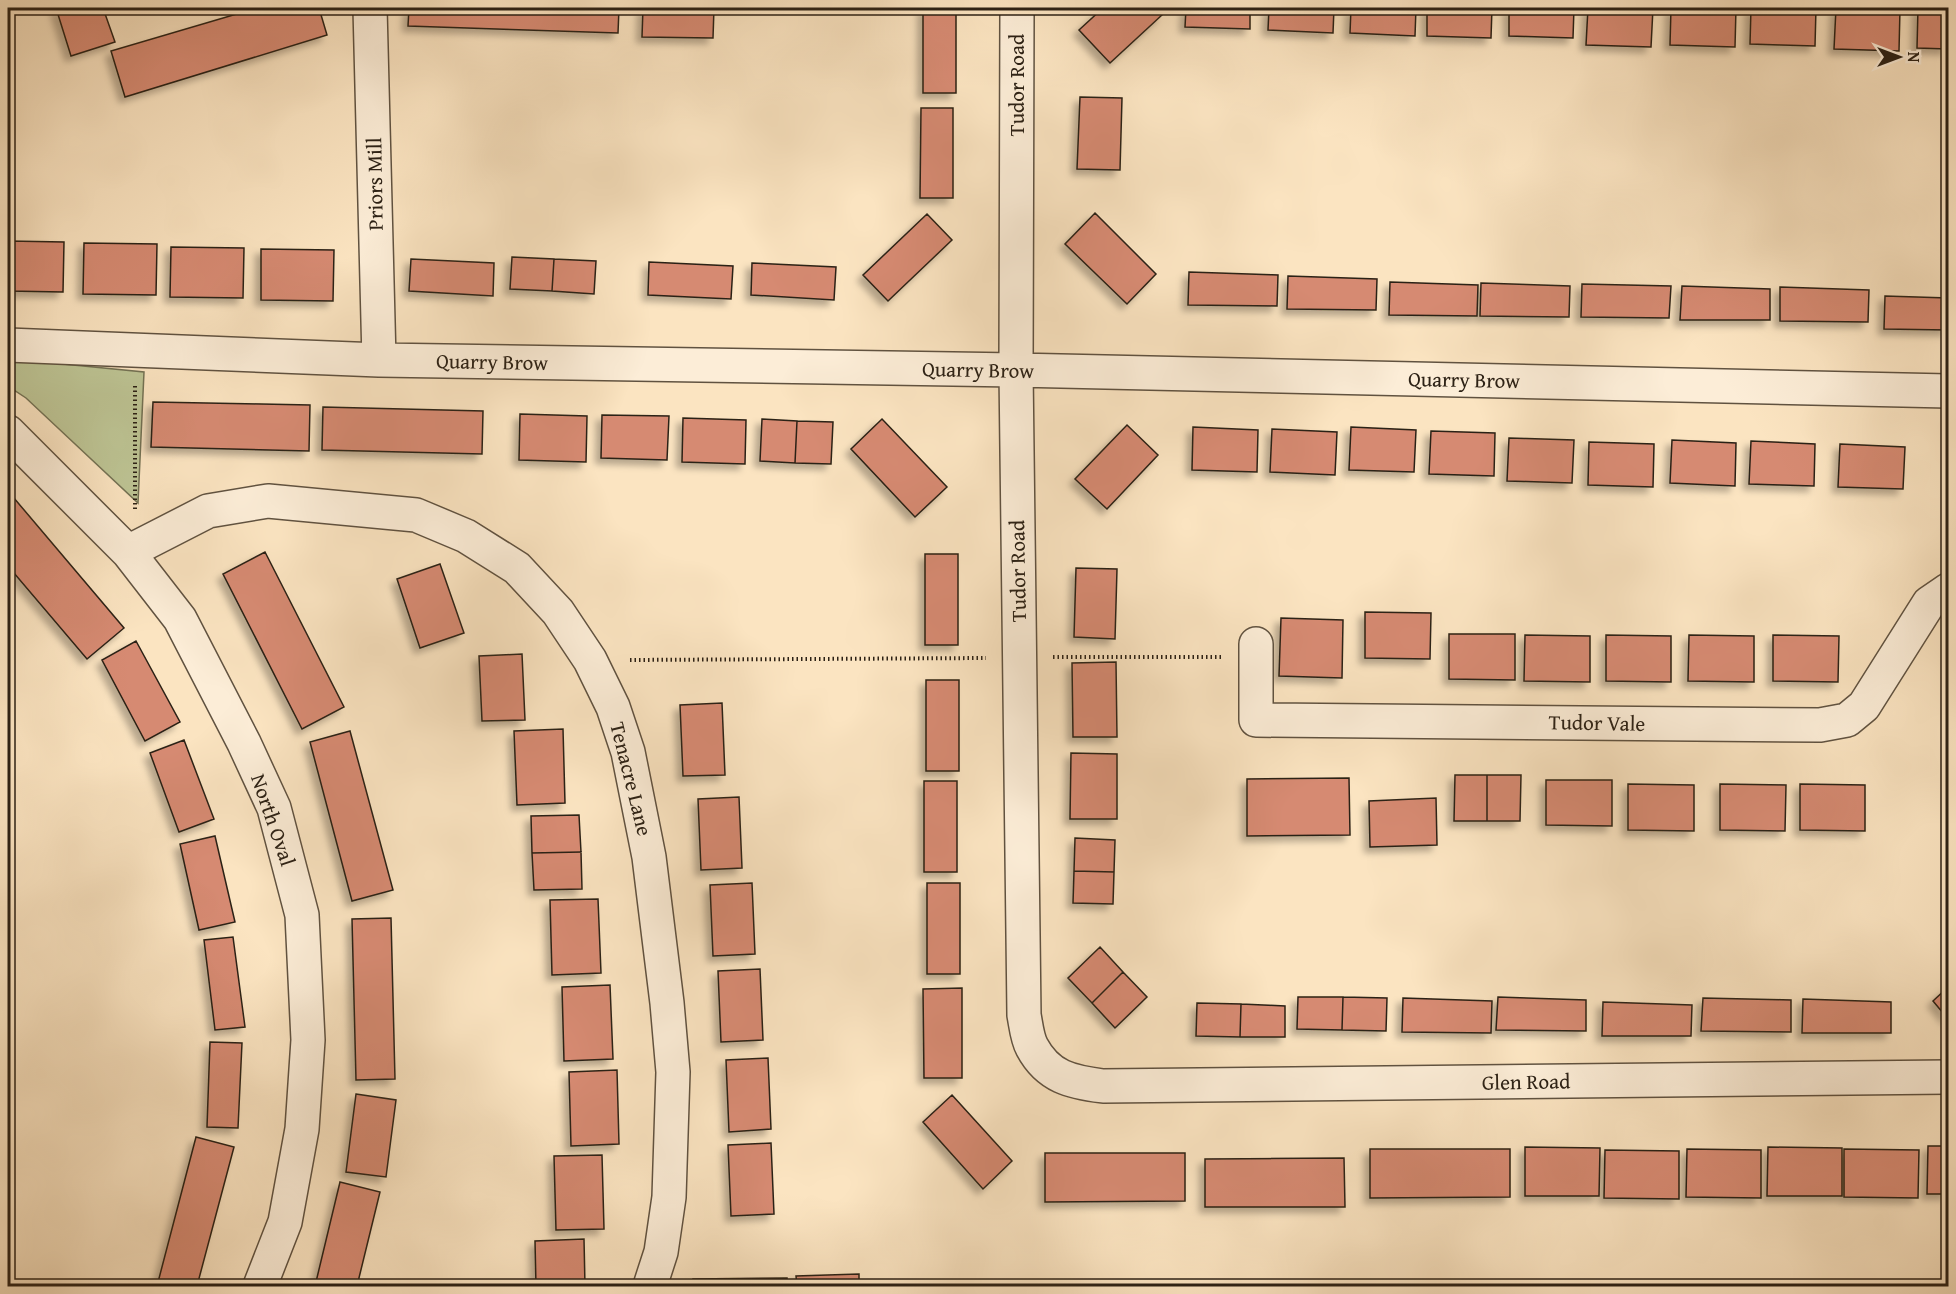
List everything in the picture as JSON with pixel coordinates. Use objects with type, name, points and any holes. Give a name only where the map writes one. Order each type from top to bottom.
[{"type":"street","name":"Priors Mill","points":[[370,8],[379,360]]},
{"type":"street","name":"Tudor Road","points":[[1017,8],[1016,370],[1024,1015],[1031,1046],[1048,1070],[1075,1082],[1103,1086]]},
{"type":"street","name":"Quarry Brow","points":[[8,345],[379,360],[1016,370],[1948,392]]},
{"type":"street","name":"North Oval","points":[[8,432],[142,545],[244,743],[274,808],[302,915],[308,1040],[302,1129],[285,1222],[260,1287]]},
{"type":"street","name":"Tenacre Lane","points":[[142,545],[208,511],[268,501],[416,515],[466,536],[517,568],[558,612],[590,660],[613,706],[628,752],[649,857],[673,1072],[669,1197],[661,1252],[650,1287]]},
{"type":"street","name":"Tudor Vale","points":[[1256,650],[1256,720],[1820,725],[1847,720],[1864,706],[1929,603],[1948,590]]},
{"type":"street","name":"Glen Road","points":[[1103,1086],[1948,1077]]},
{"type":"path","points":[[135,350],[135,514],[142,545]]},
{"type":"path","points":[[590,660],[1020,657],[1256,650]]},
{"type":"green space","points":[[12,359],[144,372],[138,503],[26,398],[8,386],[8,361]]},
{"type":"building","points":[[56,8],[103,8],[115,42],[71,56]]},
{"type":"building","points":[[257,8],[319,8],[327,35],[125,97],[111,51]]},
{"type":"building","points":[[409,8],[619,8],[618,33],[408,26]]},
{"type":"building","points":[[643,8],[714,8],[713,38],[642,37]]},
{"type":"building","points":[[923,8],[956,8],[956,93],[923,93]]},
{"type":"building","points":[[1103,8],[1156,8],[1162,15],[1110,63],[1079,30]]},
{"type":"building","points":[[1186,8],[1250,8],[1250,29],[1185,27]]},
{"type":"building","points":[[1269,8],[1334,8],[1333,33],[1268,30]]},
{"type":"building","points":[[1351,8],[1416,8],[1415,36],[1350,33]]},
{"type":"building","points":[[1427,8],[1492,8],[1491,38],[1427,36]]},
{"type":"building","points":[[1509,8],[1574,8],[1573,38],[1509,36]]},
{"type":"building","points":[[1588,8],[1653,8],[1651,47],[1586,45]]},
{"type":"building","points":[[1671,8],[1736,8],[1735,47],[1670,45]]},
{"type":"building","points":[[1751,8],[1816,8],[1815,46],[1750,44]]},
{"type":"building","points":[[1836,8],[1900,9],[1899,51],[1834,49]]},
{"type":"building","points":[[1918,8],[1948,8],[1948,49],[1917,48]]},
{"type":"building","points":[[1080,97],[1122,98],[1120,170],[1077,169]]},
{"type":"building","points":[[921,108],[953,108],[953,198],[920,198]]},
{"type":"building","points":[[1095,213],[1156,274],[1127,304],[1065,244]]},
{"type":"building","points":[[927,214],[952,240],[888,301],[863,275]]},
{"type":"building","points":[[8,241],[64,242],[63,292],[8,291]]},
{"type":"building","points":[[84,243],[157,244],[156,295],[83,294]]},
{"type":"building","points":[[171,247],[244,248],[243,298],[170,297]]},
{"type":"building","points":[[261,249],[334,250],[333,301],[261,300]]},
{"type":"building","points":[[512,257],[554,259],[552,291],[510,289]]},
{"type":"building","points":[[411,259],[494,263],[493,296],[409,291]]},
{"type":"building","points":[[554,259],[596,261],[594,294],[552,291]]},
{"type":"building","points":[[649,262],[733,266],[731,299],[648,295]]},
{"type":"building","points":[[752,263],[836,267],[834,300],[751,295]]},
{"type":"building","points":[[1189,272],[1278,275],[1277,306],[1188,305]]},
{"type":"building","points":[[1288,276],[1377,279],[1376,310],[1287,309]]},
{"type":"building","points":[[1390,282],[1478,285],[1477,316],[1389,315]]},
{"type":"building","points":[[1481,283],[1570,286],[1569,317],[1480,316]]},
{"type":"building","points":[[1582,284],[1671,286],[1669,318],[1581,317]]},
{"type":"building","points":[[1682,286],[1770,289],[1770,320],[1680,320]]},
{"type":"building","points":[[1780,287],[1869,290],[1868,322],[1780,321]]},
{"type":"building","points":[[1885,296],[1948,298],[1948,330],[1884,329]]},
{"type":"building","points":[[153,402],[310,405],[309,451],[151,447]]},
{"type":"building","points":[[323,407],[483,411],[482,454],[322,450]]},
{"type":"building","points":[[520,414],[587,416],[586,462],[519,460]]},
{"type":"building","points":[[602,415],[669,416],[667,460],[601,458]]},
{"type":"building","points":[[683,418],[746,420],[745,464],[682,462]]},
{"type":"building","points":[[762,419],[797,421],[795,463],[760,461]]},
{"type":"building","points":[[882,419],[947,487],[915,517],[851,449]]},
{"type":"building","points":[[797,421],[833,422],[831,464],[795,463]]},
{"type":"building","points":[[1127,425],[1158,455],[1107,509],[1075,479]]},
{"type":"building","points":[[1193,427],[1258,430],[1257,472],[1192,470]]},
{"type":"building","points":[[1351,427],[1416,430],[1414,472],[1349,470]]},
{"type":"building","points":[[1272,429],[1337,432],[1335,475],[1270,472]]},
{"type":"building","points":[[1431,431],[1495,433],[1494,476],[1429,474]]},
{"type":"building","points":[[1509,438],[1574,440],[1572,483],[1507,481]]},
{"type":"building","points":[[1672,440],[1736,443],[1735,486],[1670,483]]},
{"type":"building","points":[[1751,441],[1815,444],[1814,486],[1749,484]]},
{"type":"building","points":[[1589,442],[1654,444],[1653,487],[1588,485]]},
{"type":"building","points":[[1840,444],[1905,447],[1903,489],[1838,487]]},
{"type":"building","points":[[8,491],[124,628],[87,659],[8,566]]},
{"type":"building","points":[[265,552],[344,707],[302,729],[223,574]]},
{"type":"building","points":[[925,554],[958,554],[958,645],[925,645]]},
{"type":"building","points":[[440,564],[464,633],[420,648],[397,579]]},
{"type":"building","points":[[1076,568],[1117,569],[1115,639],[1074,637]]},
{"type":"building","points":[[1365,612],[1431,613],[1430,659],[1365,658]]},
{"type":"building","points":[[1281,618],[1343,620],[1342,678],[1279,676]]},
{"type":"building","points":[[1449,634],[1515,634],[1515,680],[1449,679]]},
{"type":"building","points":[[1525,635],[1590,636],[1590,682],[1524,681]]},
{"type":"building","points":[[1606,635],[1671,636],[1671,682],[1606,681]]},
{"type":"building","points":[[1689,635],[1754,636],[1754,682],[1688,681]]},
{"type":"building","points":[[1773,635],[1839,636],[1838,682],[1773,681]]},
{"type":"building","points":[[136,641],[180,722],[145,741],[102,660]]},
{"type":"building","points":[[522,654],[525,720],[482,721],[479,656]]},
{"type":"building","points":[[1116,662],[1117,737],[1073,737],[1072,663]]},
{"type":"building","points":[[926,680],[959,680],[959,771],[926,771]]},
{"type":"building","points":[[722,703],[725,775],[683,776],[680,705]]},
{"type":"building","points":[[563,729],[565,803],[517,805],[514,731]]},
{"type":"building","points":[[350,731],[393,890],[352,901],[310,742]]},
{"type":"building","points":[[184,740],[214,819],[179,832],[150,753]]},
{"type":"building","points":[[1071,753],[1117,754],[1117,819],[1070,819]]},
{"type":"building","points":[[1455,775],[1487,775],[1487,821],[1454,821]]},
{"type":"building","points":[[1487,775],[1521,775],[1520,821],[1487,821]]},
{"type":"building","points":[[1349,778],[1350,835],[1247,836],[1247,779]]},
{"type":"building","points":[[1546,780],[1612,780],[1612,826],[1546,825]]},
{"type":"building","points":[[924,781],[957,781],[957,872],[924,872]]},
{"type":"building","points":[[1628,784],[1694,785],[1694,831],[1628,830]]},
{"type":"building","points":[[1720,784],[1786,785],[1785,831],[1720,830]]},
{"type":"building","points":[[1800,784],[1865,785],[1865,831],[1800,830]]},
{"type":"building","points":[[739,797],[742,868],[701,870],[698,799]]},
{"type":"building","points":[[1436,798],[1437,845],[1370,847],[1369,801]]},
{"type":"building","points":[[579,815],[581,852],[532,853],[531,816]]},
{"type":"building","points":[[215,836],[235,922],[199,930],[180,844]]},
{"type":"building","points":[[1075,838],[1115,840],[1114,872],[1074,871]]},
{"type":"building","points":[[581,852],[582,889],[534,890],[532,853]]},
{"type":"building","points":[[1074,871],[1114,872],[1113,904],[1073,903]]},
{"type":"building","points":[[752,883],[755,954],[713,956],[710,885]]},
{"type":"building","points":[[927,883],[960,883],[960,974],[927,974]]},
{"type":"building","points":[[598,899],[601,973],[552,975],[550,900]]},
{"type":"building","points":[[391,918],[395,1079],[356,1080],[352,919]]},
{"type":"building","points":[[233,937],[245,1027],[215,1030],[204,940]]},
{"type":"building","points":[[1100,947],[1123,972],[1092,1003],[1068,978]]},
{"type":"building","points":[[760,969],[763,1040],[721,1042],[718,971]]},
{"type":"building","points":[[1123,972],[1147,997],[1115,1028],[1092,1003]]},
{"type":"building","points":[[610,985],[613,1059],[564,1061],[562,987]]},
{"type":"building","points":[[1948,987],[1948,1019],[1933,1001]]},
{"type":"building","points":[[962,988],[962,1078],[924,1078],[923,989]]},
{"type":"building","points":[[1298,997],[1343,997],[1342,1030],[1297,1029]]},
{"type":"building","points":[[1343,997],[1387,998],[1386,1031],[1342,1030]]},
{"type":"building","points":[[1498,997],[1586,1000],[1586,1031],[1496,1030]]},
{"type":"building","points":[[1403,998],[1492,1001],[1491,1033],[1402,1032]]},
{"type":"building","points":[[1703,998],[1791,1000],[1791,1032],[1701,1031]]},
{"type":"building","points":[[1803,999],[1891,1002],[1891,1033],[1802,1033]]},
{"type":"building","points":[[1603,1002],[1692,1005],[1691,1036],[1602,1036]]},
{"type":"building","points":[[1197,1003],[1241,1004],[1240,1037],[1196,1036]]},
{"type":"building","points":[[1241,1004],[1285,1006],[1285,1037],[1240,1037]]},
{"type":"building","points":[[210,1042],[242,1043],[238,1128],[207,1127]]},
{"type":"building","points":[[768,1058],[771,1129],[729,1132],[726,1060]]},
{"type":"building","points":[[617,1070],[619,1144],[571,1146],[569,1072]]},
{"type":"building","points":[[356,1094],[396,1100],[386,1177],[346,1172]]},
{"type":"building","points":[[952,1095],[1012,1161],[983,1189],[923,1122]]},
{"type":"building","points":[[196,1137],[234,1147],[197,1286],[157,1286]]},
{"type":"building","points":[[771,1143],[774,1214],[731,1216],[728,1145]]},
{"type":"building","points":[[1928,1146],[1948,1146],[1948,1194],[1927,1194]]},
{"type":"building","points":[[1525,1147],[1600,1148],[1599,1196],[1525,1196]]},
{"type":"building","points":[[1768,1147],[1842,1148],[1842,1196],[1767,1196]]},
{"type":"building","points":[[1370,1149],[1510,1149],[1510,1197],[1370,1198]]},
{"type":"building","points":[[1687,1149],[1761,1150],[1761,1198],[1686,1197]]},
{"type":"building","points":[[1844,1149],[1919,1150],[1918,1198],[1844,1197]]},
{"type":"building","points":[[1605,1150],[1679,1151],[1679,1199],[1604,1198]]},
{"type":"building","points":[[1045,1153],[1185,1153],[1185,1201],[1045,1202]]},
{"type":"building","points":[[602,1155],[604,1229],[556,1230],[554,1156]]},
{"type":"building","points":[[1344,1158],[1345,1207],[1205,1207],[1205,1159]]},
{"type":"building","points":[[340,1182],[380,1192],[357,1286],[315,1286]]},
{"type":"building","points":[[584,1239],[585,1286],[536,1286],[535,1241]]},
{"type":"building","points":[[859,1274],[859,1286],[797,1286],[796,1276]]},
{"type":"building","points":[[787,1278],[787,1286],[693,1286],[693,1279]]}]
